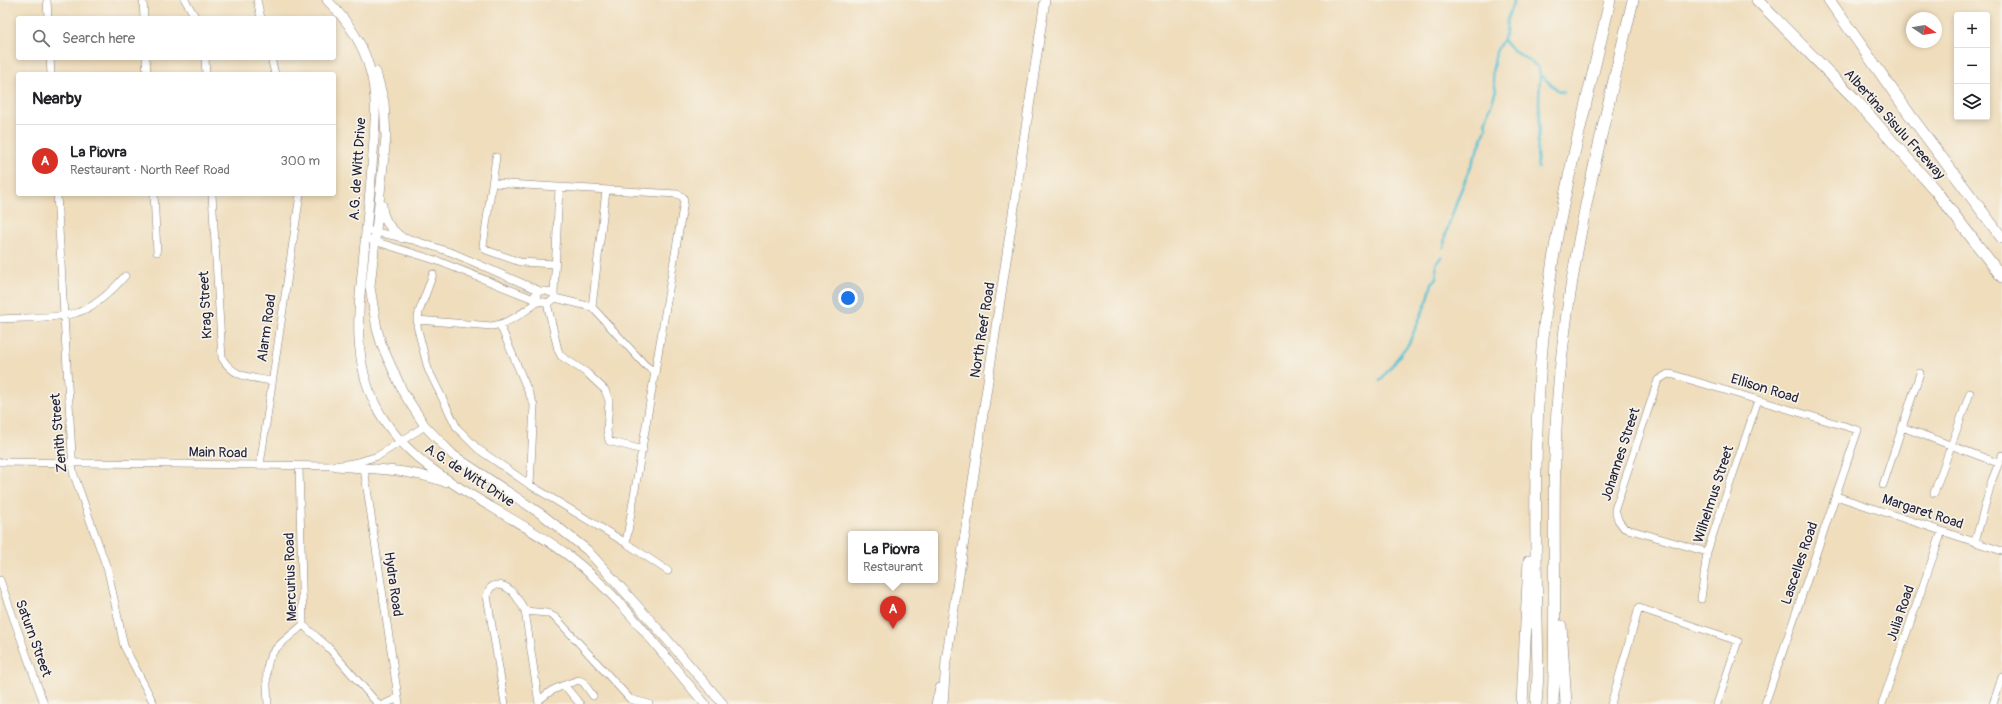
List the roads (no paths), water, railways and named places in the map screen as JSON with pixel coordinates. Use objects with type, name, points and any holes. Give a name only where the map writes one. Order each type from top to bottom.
[{"type":"highway","points":[[1536,704],[1538,675],[1535,492],[1536,440],[1546,302],[1557,235],[1610,0]]},
{"type":"highway","points":[[1553,704],[1555,444],[1567,305],[1578,240],[1633,0]]},
{"type":"highway","name":"Albertina Sisulu Freeway","points":[[1758,0],[1854,98],[1935,190],[2002,276]]},
{"type":"highway","name":"Albertina Sisulu Freeway","points":[[1829,0],[1910,115],[2002,238]]},
{"type":"highway","points":[[1522,704],[1527,588],[1535,492]]},
{"type":"highway","points":[[1554,526],[1566,704]]},
{"type":"main road","name":"A.G. de Witt Drive","points":[[327,0],[350,28],[361,47],[374,87],[375,132],[370,235],[370,287],[377,329],[392,370],[425,426],[461,461],[564,531],[587,550],[723,704]]},
{"type":"main road","name":"A.G. de Witt Drive","points":[[335,0],[354,23],[363,38],[380,84],[386,118],[386,137],[381,180],[370,235],[358,317],[361,364],[373,401],[381,418],[414,456],[457,486],[569,556],[590,573],[642,629],[705,704]]},
{"type":"main road","name":"North Reef Road","points":[[943,704],[946,663],[1045,0]]},
{"type":"main road","points":[[381,180],[382,210],[384,218],[392,230],[402,238]]},
{"type":"main road","points":[[336,466],[412,472],[457,486]]},
{"type":"main road","points":[[622,607],[630,598]]},
{"type":"main road","points":[[642,629],[651,621]]},
{"type":"main road","name":"North Reef Road","points":[[936,704],[946,663]]},
{"type":"street","points":[[47,0],[48,16]]},
{"type":"street","points":[[143,0],[144,16]]},
{"type":"street","points":[[185,0],[195,16]]},
{"type":"street","points":[[257,0],[261,16]]},
{"type":"street","points":[[50,60],[51,72]]},
{"type":"street","points":[[146,60],[146,72]]},
{"type":"street","points":[[205,60],[206,72]]},
{"type":"street","points":[[272,60],[274,72]]},
{"type":"street","points":[[496,157],[483,246],[486,250],[513,261],[554,264]]},
{"type":"street","points":[[492,184],[677,194],[682,197],[684,201],[643,450],[626,542]]},
{"type":"street","points":[[370,235],[537,301],[547,303],[552,302],[555,296],[554,264],[559,188]]},
{"type":"street","points":[[592,307],[606,191]]},
{"type":"street","name":"Zenith Street","points":[[57,196],[72,464],[112,587],[124,646],[154,704]]},
{"type":"street","points":[[154,196],[157,252]]},
{"type":"street","name":"Krag Street","points":[[212,196],[222,358],[228,368],[237,374],[271,381]]},
{"type":"street","name":"Alarm Road","points":[[260,466],[271,381],[300,196]]},
{"type":"street","points":[[370,235],[402,238],[453,252],[540,291]]},
{"type":"street","points":[[433,274],[417,320],[418,336],[428,369],[457,428],[478,449],[530,485],[626,542],[668,571]]},
{"type":"street","points":[[500,286],[504,275]]},
{"type":"street","points":[[0,319],[76,313],[95,304],[125,276]]},
{"type":"street","points":[[537,301],[534,295],[540,291],[546,290],[555,296],[592,307],[645,365],[656,372]]},
{"type":"street","points":[[417,320],[492,326],[500,325],[510,320],[537,301]]},
{"type":"street","points":[[547,303],[558,350],[561,356],[595,379],[608,395],[607,431],[609,441],[643,450]]},
{"type":"street","points":[[500,325],[534,405],[530,485]]},
{"type":"street","points":[[1883,486],[1920,373]]},
{"type":"street","name":"Ellison Road","points":[[1664,376],[1674,375],[1858,430]]},
{"type":"street","name":"Johannes Street","points":[[1664,376],[1657,382],[1615,510],[1616,516],[1624,528],[1707,552]]},
{"type":"street","points":[[1934,493],[1970,393]]},
{"type":"street","name":"Wilhelmus Street","points":[[1701,599],[1707,552],[1758,400]]},
{"type":"street","name":"Main Road","points":[[0,462],[336,466],[370,459],[425,426]]},
{"type":"street","points":[[1902,427],[1998,463]]},
{"type":"street","name":"Lascelles Road","points":[[1765,704],[1858,430]]},
{"type":"street","points":[[1975,542],[1998,463],[2002,455]]},
{"type":"street","name":"Mercurius Road","points":[[299,466],[303,626],[328,647],[378,704]]},
{"type":"street","name":"Hydra Road","points":[[364,468],[398,701]]},
{"type":"street","name":"Margaret Road","points":[[1836,496],[2002,551]]},
{"type":"street","name":"Julia Road","points":[[1882,704],[1942,532]]},
{"type":"street","name":"Saturn Street","points":[[0,580],[44,704]]},
{"type":"street","points":[[505,704],[487,596],[488,590],[492,586],[499,585],[507,587],[512,591],[525,611],[539,702]]},
{"type":"street","points":[[1611,704],[1639,608],[1738,641],[1717,704]]},
{"type":"street","points":[[525,611],[547,613],[556,618],[630,701],[648,704]]},
{"type":"street","points":[[268,704],[266,664],[270,655],[276,648],[303,626]]},
{"type":"street","points":[[1993,704],[2002,677]]},
{"type":"street","points":[[539,702],[551,691],[579,680],[583,682],[593,696]]},
{"type":"street","points":[[564,685],[580,704]]},
{"type":"street","points":[[385,704],[398,701]]},
{"type":"waterway","points":[[1444,248],[1445,236],[1459,195],[1487,127],[1485,123],[1496,90],[1492,73],[1496,52],[1506,33],[1507,20],[1514,0]]},
{"type":"waterway","points":[[1503,40],[1513,50],[1538,67],[1540,75],[1540,115],[1537,152],[1538,168]]},
{"type":"waterway","points":[[1540,75],[1559,91],[1564,92]]},
{"type":"waterway","points":[[1380,381],[1409,343],[1428,299],[1432,283],[1437,278],[1436,264],[1441,257]]},
{"type":"place","name":"La Piovra","points":[[893,629]]}]
